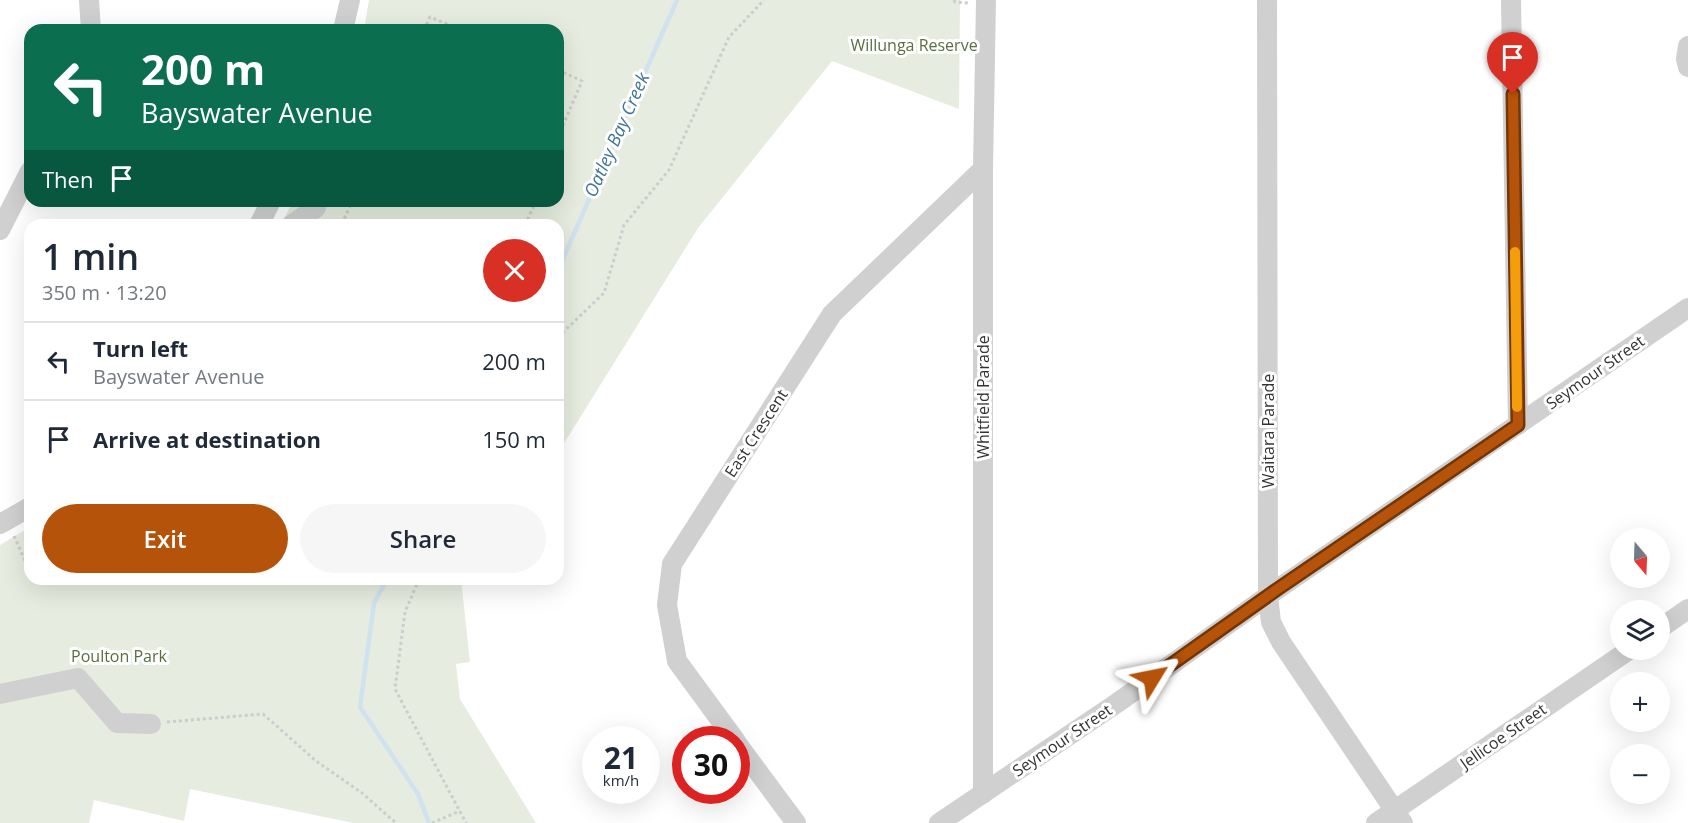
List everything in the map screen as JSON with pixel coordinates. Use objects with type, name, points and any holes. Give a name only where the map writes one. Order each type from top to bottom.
[{"type":"street","points":[[89,0],[91,24]]},
{"type":"street","points":[[344,24],[350,0]]},
{"type":"street","name":"Waitara Parade","points":[[1267,0],[1268,596],[1271,621],[1281,642],[1399,817]]},
{"type":"street","points":[[1511,0],[1518,425]]},
{"type":"street","name":"Whitfield Parade","points":[[977,2],[983,169],[983,794]]},
{"type":"street","points":[[1688,46],[1686,59],[1688,67]]},
{"type":"street","name":"East Crescent","points":[[725,726],[677,661],[667,605],[672,564],[832,314],[983,169]]},
{"type":"street","points":[[0,230],[24,183]]},
{"type":"street","points":[[300,219],[316,208]]},
{"type":"street","name":"Seymour Street","points":[[939,823],[1118,703],[1268,596],[1688,308]]},
{"type":"street","points":[[3,522],[24,510]]},
{"type":"street","points":[[1670,621],[1688,609]]},
{"type":"street","name":"Jellicoe Street","points":[[1376,823],[1399,817],[1615,660]]},
{"type":"street","points":[[0,694],[78,678],[117,723],[152,724]]},
{"type":"street","name":"East Crescent","points":[[750,760],[796,823]]},
{"type":"path","points":[[564,331],[604,293],[624,225],[669,170],[729,37],[764,0]]},
{"type":"path","points":[[954,0],[955,2],[977,2]]},
{"type":"path","points":[[427,24],[430,17],[447,24]]},
{"type":"path","points":[[564,73],[582,81],[564,123]]},
{"type":"path","points":[[3,522],[24,559]]},
{"type":"path","points":[[416,585],[405,612],[395,689],[466,823]]},
{"type":"path","points":[[152,724],[263,714],[316,761],[362,794],[396,823]]},
{"type":"path","points":[[432,823],[460,811]]},
{"type":"green space","name":"Willunga Reserve","points":[[369,0],[960,0],[959,109],[832,61],[698,228],[564,443],[564,219],[284,219],[290,207],[564,207],[564,24],[365,24]]},
{"type":"green space","name":"Poulton Park","points":[[24,531],[24,585],[462,585],[470,662],[456,664],[460,699],[536,823],[353,823],[190,789],[184,821],[94,800],[89,823],[0,823],[0,545]]},
{"type":"waterway","name":"Oatley Bay Creek","points":[[564,256],[677,0]]},
{"type":"waterway","name":"Oatley Bay Creek","points":[[384,585],[374,603],[360,707],[418,794],[429,823]]},
{"type":"slow traffic","points":[[1515,252],[1517,407]]},
{"type":"route","points":[[1152,678],[1279,588],[1518,425],[1513,94]]}]
